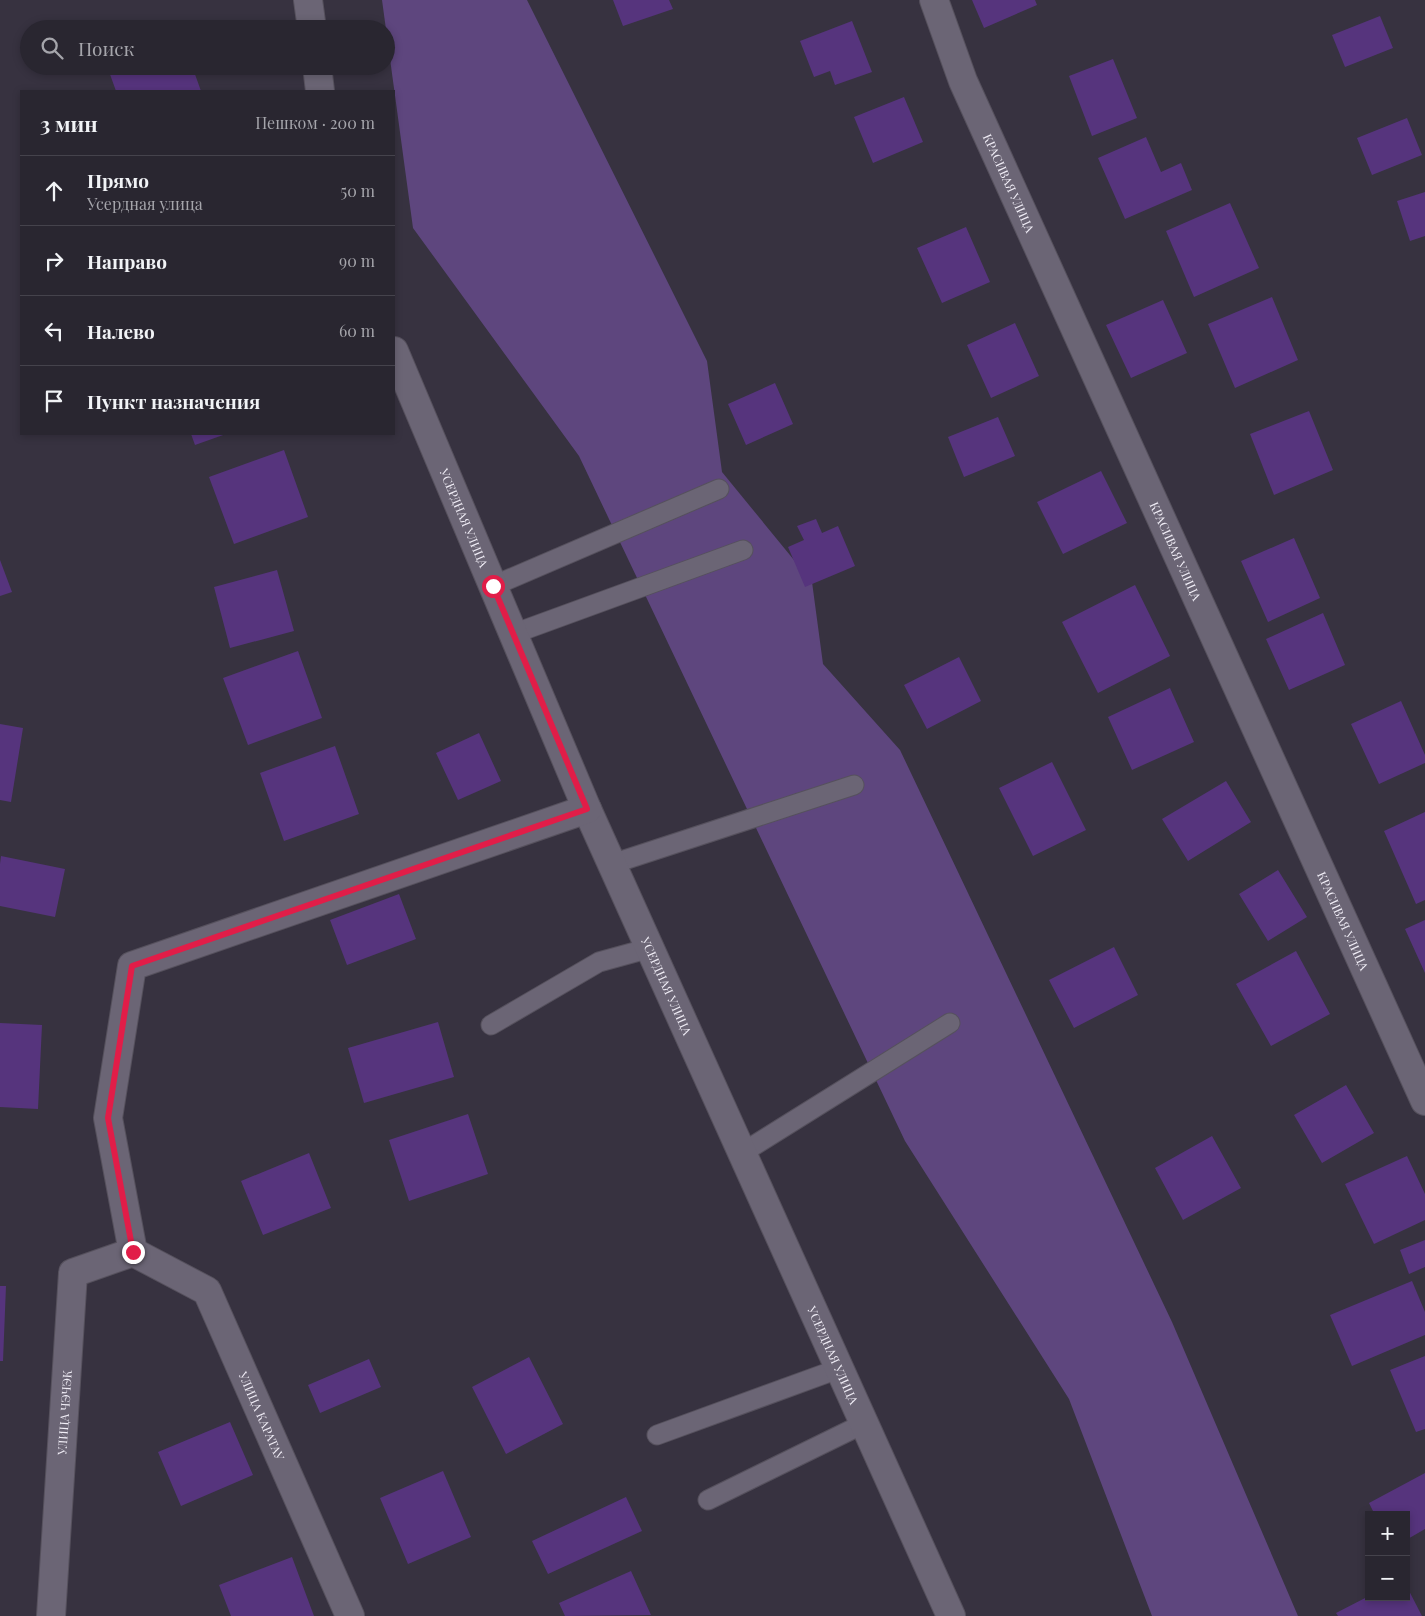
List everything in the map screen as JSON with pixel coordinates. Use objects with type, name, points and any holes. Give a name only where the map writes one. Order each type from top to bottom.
[{"type":"street","points":[[308,0],[311,20]]},
{"type":"street","name":"КРАСИВАЯ УЛИЦА","points":[[934,0],[963,81],[1425,1101]]},
{"type":"street","points":[[317,75],[320,90]]},
{"type":"street","name":"УСЕРДНАЯ УЛИЦА","points":[[395,353],[587,809],[950,1616]]},
{"type":"street","points":[[133,1252],[108,1118],[132,966],[587,809]]},
{"type":"street","name":"УЛИЦА ЧЭЧЭК","points":[[51,1616],[73,1274],[133,1252]]},
{"type":"street","name":"УЛИЦА КАРАТАУ","points":[[133,1252],[207,1290],[350,1616]]},
{"type":"lane","points":[[493,586],[719,489]]},
{"type":"lane","points":[[513,634],[743,550]]},
{"type":"lane","points":[[612,864],[854,785]]},
{"type":"lane","points":[[490,1025],[599,962],[650,948]]},
{"type":"lane","points":[[742,1153],[950,1022]]},
{"type":"lane","points":[[656,1435],[838,1369]]},
{"type":"lane","points":[[708,1500],[863,1424]]},
{"type":"shaded area","points":[[382,0],[527,0],[707,361],[722,472],[812,582],[823,664],[900,750],[1172,1322],[1298,1616],[1152,1616],[1069,1399],[905,1141],[579,456],[413,228],[392,75],[395,75],[395,20],[385,20]]},
{"type":"building","points":[[613,0],[669,0],[673,9],[623,26]]},
{"type":"building","points":[[972,0],[1035,0],[1037,5],[984,28]]},
{"type":"building","points":[[1380,16],[1393,48],[1345,67],[1332,35]]},
{"type":"building","points":[[852,21],[872,72],[835,85],[830,71],[814,77],[800,41]]},
{"type":"building","points":[[1113,59],[1137,118],[1092,136],[1069,76]]},
{"type":"building","points":[[110,75],[195,75],[201,90],[116,90]]},
{"type":"building","points":[[904,97],[923,142],[873,163],[854,117]]},
{"type":"building","points":[[1407,118],[1422,155],[1372,175],[1357,138]]},
{"type":"building","points":[[1146,137],[1161,172],[1181,163],[1192,190],[1125,219],[1098,158]]},
{"type":"building","points":[[1425,192],[1425,236],[1410,241],[1397,201]]},
{"type":"building","points":[[1230,203],[1259,268],[1194,297],[1166,231]]},
{"type":"building","points":[[966,227],[990,282],[942,303],[917,248]]},
{"type":"building","points":[[1272,297],[1298,360],[1235,388],[1208,324]]},
{"type":"building","points":[[1163,300],[1187,353],[1131,378],[1106,325]]},
{"type":"building","points":[[1015,323],[1039,376],[991,398],[967,345]]},
{"type":"building","points":[[775,383],[793,424],[746,445],[728,404]]},
{"type":"building","points":[[1309,411],[1333,470],[1274,495],[1250,434]]},
{"type":"building","points":[[998,417],[1015,456],[964,477],[948,437]]},
{"type":"building","points":[[191,435],[223,435],[195,445]]},
{"type":"building","points":[[284,450],[308,517],[234,544],[209,477]]},
{"type":"building","points":[[1101,471],[1127,523],[1063,554],[1037,502]]},
{"type":"building","points":[[816,519],[822,533],[838,526],[855,566],[805,587],[788,547],[804,540],[797,526]]},
{"type":"building","points":[[1294,538],[1320,598],[1268,622],[1241,561]]},
{"type":"building","points":[[0,560],[12,592],[0,596]]},
{"type":"building","points":[[277,570],[294,631],[230,648],[214,587]]},
{"type":"building","points":[[1135,585],[1170,656],[1098,693],[1062,622]]},
{"type":"building","points":[[1323,613],[1345,665],[1289,690],[1266,639]]},
{"type":"building","points":[[298,651],[322,718],[248,745],[223,678]]},
{"type":"building","points":[[959,657],[981,701],[927,729],[904,685]]},
{"type":"building","points":[[1170,688],[1194,742],[1132,770],[1108,717]]},
{"type":"building","points":[[1401,701],[1425,755],[1425,763],[1379,784],[1351,724]]},
{"type":"building","points":[[0,724],[23,728],[11,802],[0,800]]},
{"type":"building","points":[[479,733],[501,781],[458,800],[436,753]]},
{"type":"building","points":[[335,746],[359,814],[284,841],[260,773]]},
{"type":"building","points":[[1052,762],[1086,830],[1033,856],[999,788]]},
{"type":"building","points":[[1226,781],[1251,822],[1188,861],[1162,819]]},
{"type":"building","points":[[1425,812],[1425,900],[1416,904],[1384,831]]},
{"type":"building","points":[[1,856],[65,869],[55,917],[0,906]]},
{"type":"building","points":[[1278,870],[1307,917],[1268,941],[1239,894]]},
{"type":"building","points":[[399,894],[416,939],[347,965],[330,920]]},
{"type":"building","points":[[1425,920],[1425,973],[1405,929]]},
{"type":"building","points":[[1114,947],[1138,995],[1074,1028],[1049,980]]},
{"type":"building","points":[[1296,951],[1330,1014],[1271,1046],[1236,984]]},
{"type":"building","points":[[438,1022],[454,1077],[364,1103],[348,1048]]},
{"type":"building","points":[[0,1023],[42,1025],[38,1109],[0,1107]]},
{"type":"building","points":[[1346,1085],[1374,1133],[1322,1163],[1294,1115]]},
{"type":"building","points":[[468,1114],[488,1174],[409,1201],[389,1140]]},
{"type":"building","points":[[1212,1136],[1241,1188],[1183,1220],[1155,1168]]},
{"type":"building","points":[[309,1153],[331,1208],[263,1235],[241,1181]]},
{"type":"building","points":[[1407,1156],[1425,1194],[1425,1220],[1374,1244],[1345,1184]]},
{"type":"building","points":[[1425,1240],[1425,1267],[1409,1274],[1400,1250]]},
{"type":"building","points":[[1412,1281],[1425,1312],[1425,1335],[1352,1366],[1330,1315]]},
{"type":"building","points":[[0,1286],[6,1286],[3,1361],[0,1361]]},
{"type":"building","points":[[1425,1356],[1425,1429],[1416,1432],[1390,1370]]},
{"type":"building","points":[[529,1357],[563,1424],[506,1454],[472,1387]]},
{"type":"building","points":[[369,1359],[381,1387],[320,1413],[308,1385]]},
{"type":"building","points":[[230,1422],[253,1475],[181,1506],[158,1452]]},
{"type":"building","points":[[443,1471],[471,1537],[408,1564],[380,1498]]},
{"type":"building","points":[[1425,1473],[1425,1529],[1410,1538],[1410,1511],[1373,1511],[1369,1503]]},
{"type":"building","points":[[626,1497],[642,1531],[548,1574],[532,1541]]},
{"type":"building","points":[[292,1557],[314,1616],[231,1616],[219,1585]]},
{"type":"building","points":[[631,1571],[651,1615],[565,1616],[559,1603]]},
{"type":"building","points":[[1410,1593],[1422,1616],[1338,1616],[1336,1613],[1365,1598],[1365,1601],[1410,1601]]},
{"type":"route","points":[[133,1252],[108,1118],[132,966],[587,809],[493,586]]}]
